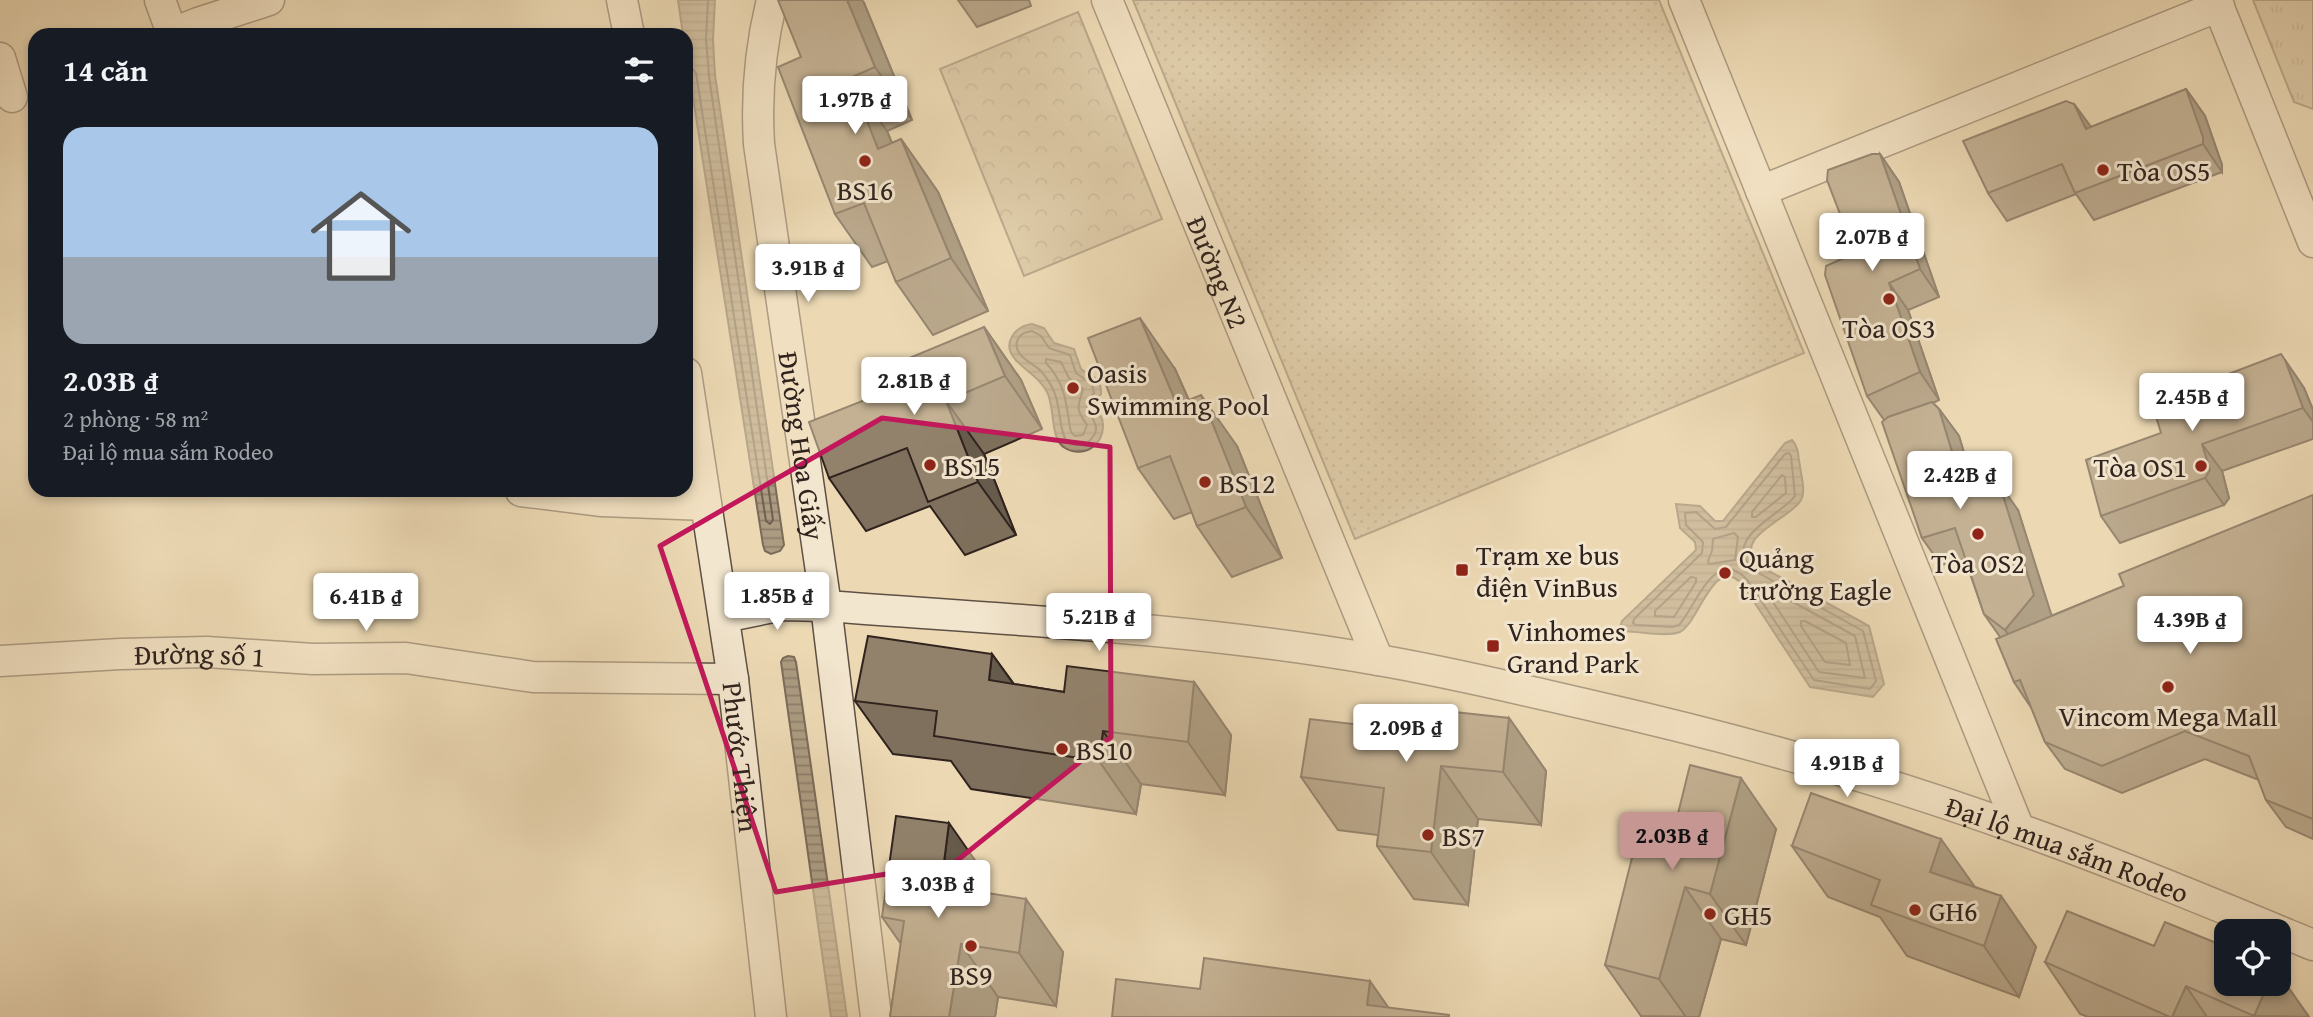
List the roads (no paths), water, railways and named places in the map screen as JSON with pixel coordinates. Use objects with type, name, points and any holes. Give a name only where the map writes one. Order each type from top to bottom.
[{"type":"street","points":[[160,0],[168,28]]},
{"type":"street","points":[[187,28],[269,0]]},
{"type":"street","points":[[622,0],[628,28]]},
{"type":"street","name":"Đường Hoa Giấy","points":[[772,0],[764,34],[757,88],[759,144],[826,606],[876,1017]]},
{"type":"street","name":"Đường N2","points":[[1107,0],[1378,660]]},
{"type":"street","points":[[1684,0],[2020,829]]},
{"type":"street","points":[[1761,191],[2217,3],[2313,242]]},
{"type":"street","points":[[0,58],[16,96]]},
{"type":"street","name":"Phước Thiện","points":[[693,419],[733,678],[771,1017]]},
{"type":"street","points":[[565,497],[602,502],[706,505]]},
{"type":"street","name":"Đại lộ mua sắm Rodeo","points":[[724,617],[783,605],[826,606],[1165,633],[1273,644],[1378,660],[1505,685],[1739,742],[1854,775],[2020,829],[2313,945]]},
{"type":"street","name":"Đường số 1","points":[[0,661],[207,652],[313,659],[406,658],[533,677],[733,678]]},
{"type":"water","points":[[678,0],[715,0],[715,75],[784,545],[780,551],[771,554],[765,551],[763,545],[693,98],[693,28],[682,28]]},
{"type":"water","name":"Oasis Swimming Pool","points":[[1026,325],[1044,328],[1054,343],[1074,349],[1081,369],[1096,378],[1100,384],[1101,394],[1093,406],[1102,419],[1102,432],[1096,444],[1085,451],[1072,451],[1060,444],[1048,394],[1041,383],[1019,364],[1011,353],[1009,347],[1012,336]]},
{"type":"water","points":[[1792,440],[1798,452],[1803,483],[1801,500],[1757,537],[1751,555],[1758,565],[1869,626],[1884,684],[1873,697],[1810,687],[1743,585],[1733,577],[1724,577],[1715,583],[1687,626],[1680,632],[1653,634],[1625,631],[1620,627],[1622,621],[1696,550],[1695,542],[1680,528],[1676,504],[1700,506],[1715,521],[1723,521],[1785,443]]},
{"type":"water","points":[[788,656],[794,657],[796,662],[847,1017],[831,1017],[781,662]]},
{"type":"place","name":"BS16","points":[[865,161]]},
{"type":"place","name":"Tòa OS5","points":[[2103,170]]},
{"type":"place","name":"Tòa OS3","points":[[1889,299]]},
{"type":"place","name":"Oasis Swimming Pool","points":[[1073,388]]},
{"type":"place","name":"BS15","points":[[930,465]]},
{"type":"place","name":"Tòa OS1","points":[[2201,466]]},
{"type":"place","name":"BS12","points":[[1205,482]]},
{"type":"place","name":"Tòa OS2","points":[[1978,534]]},
{"type":"place","name":"Trạm xe bus điện VinBus","points":[[1462,570]]},
{"type":"place","name":"Quảng trường Eagle","points":[[1725,573]]},
{"type":"place","name":"Vinhomes Grand Park","points":[[1493,646]]},
{"type":"place","name":"Vincom Mega Mall","points":[[2168,687]]},
{"type":"place","name":"BS10","points":[[1062,749]]},
{"type":"place","name":"BS7","points":[[1428,835]]},
{"type":"place","name":"GH6","points":[[1915,910]]},
{"type":"place","name":"GH5","points":[[1710,914]]},
{"type":"place","name":"BS9","points":[[971,946]]}]
